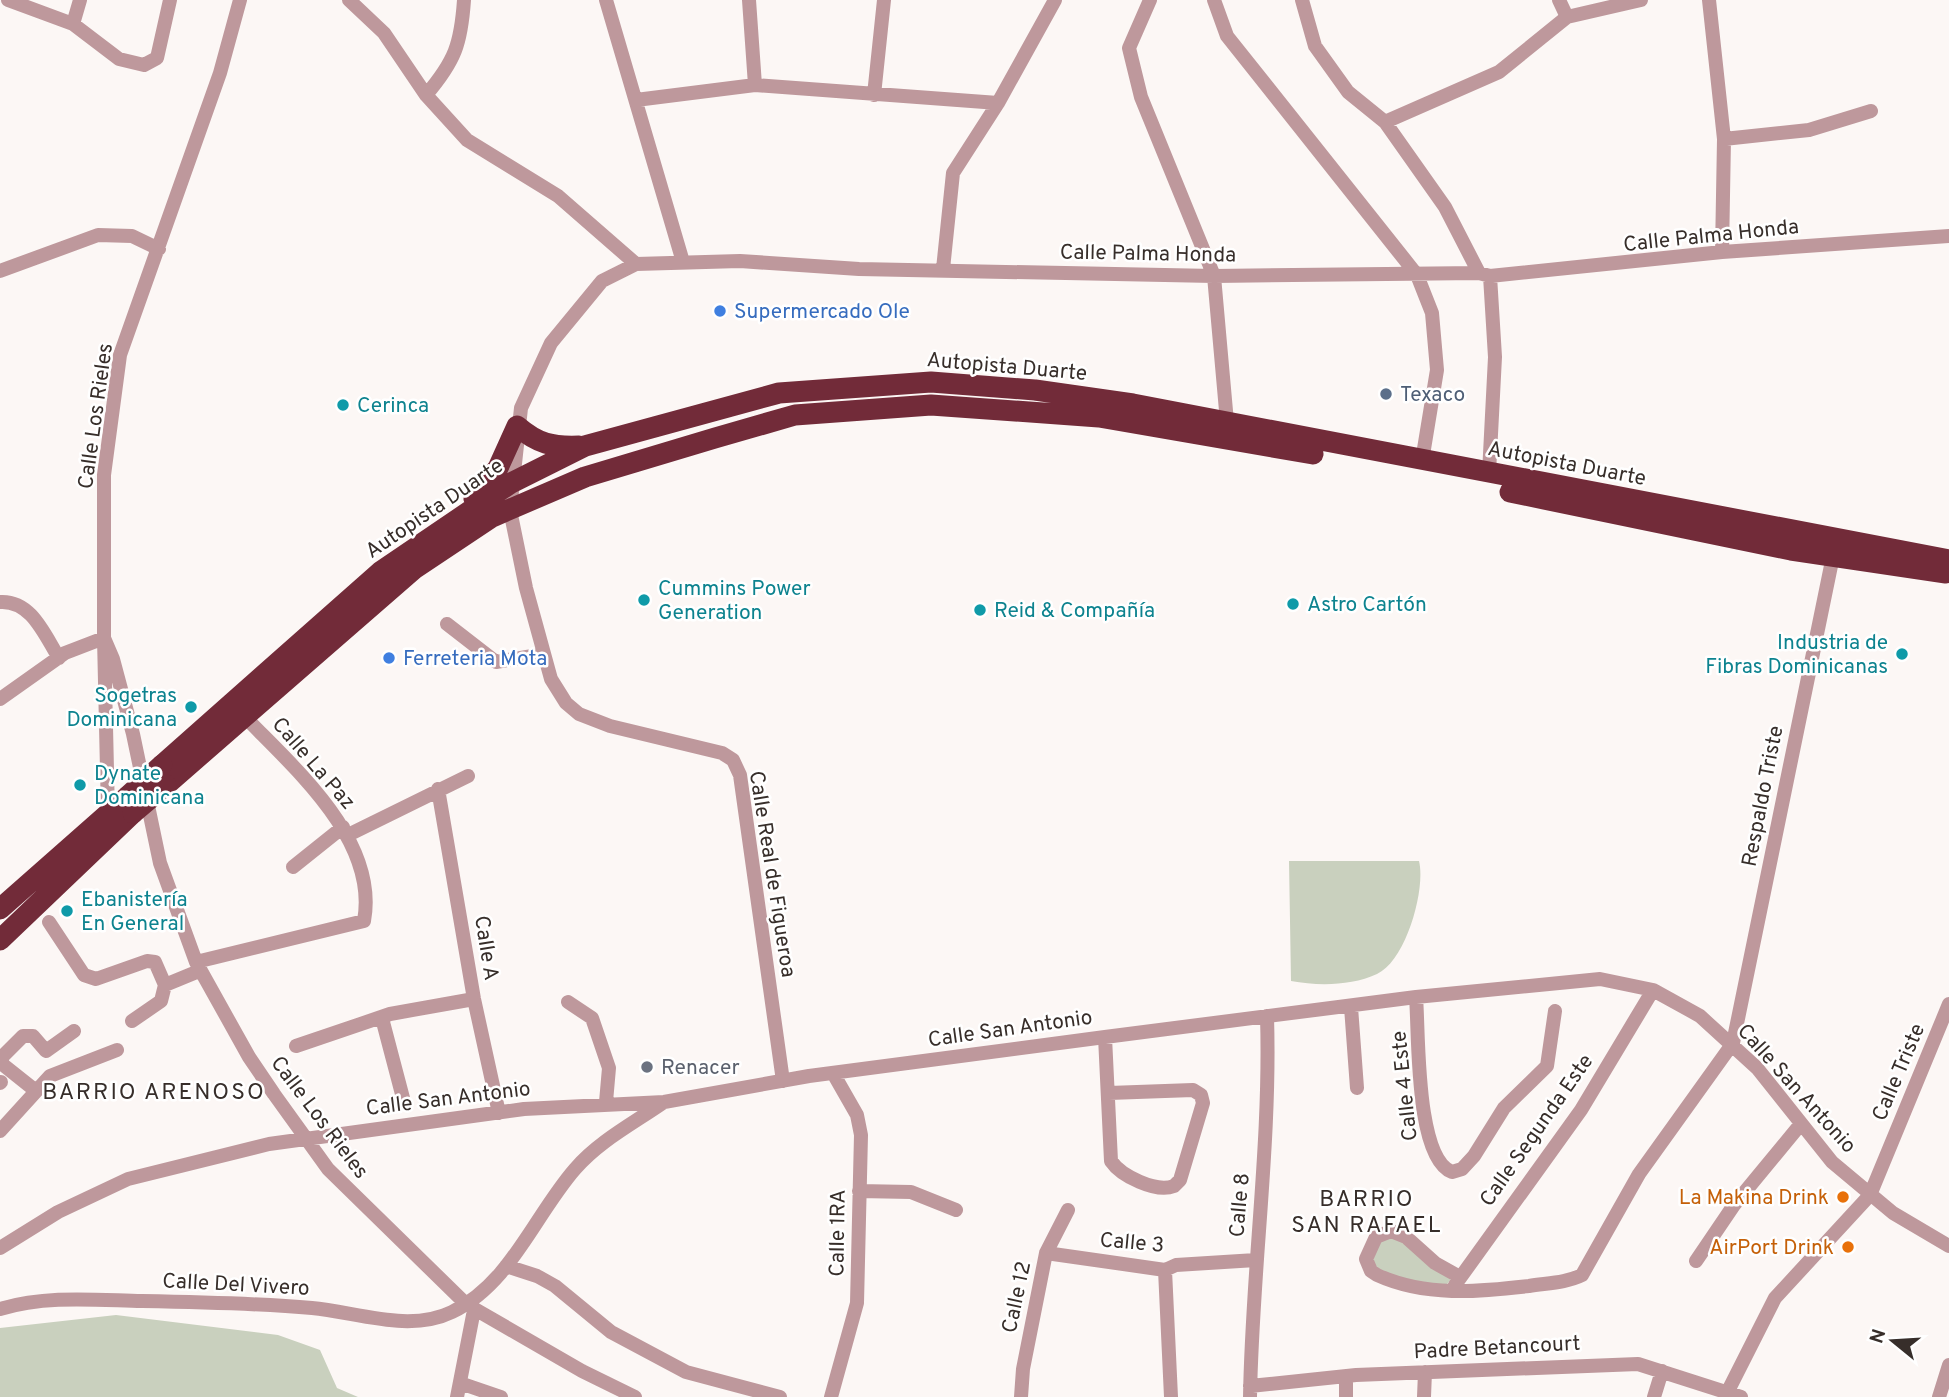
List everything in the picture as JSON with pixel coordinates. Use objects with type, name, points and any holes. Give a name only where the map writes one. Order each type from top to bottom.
[{"type":"highway","name":"Autopista Duarte","points":[[164,775],[380,572],[512,483],[585,446],[779,393],[931,382],[1035,390],[1227,422],[1949,560]]},
{"type":"highway","name":"Autopista Duarte","points":[[164,775],[244,716],[414,569],[492,517],[584,477],[795,415],[931,405],[1015,409],[1128,421],[1303,452],[1833,556],[1949,574]]},
{"type":"highway","points":[[460,516],[498,468],[517,426],[545,445],[585,446]]},
{"type":"highway","points":[[0,940],[137,810],[164,775]]},
{"type":"highway","points":[[0,909],[108,814],[137,810]]},
{"type":"street","points":[[8,0],[73,24],[119,59],[144,65],[157,58],[170,0]]},
{"type":"street","points":[[73,24],[80,0]]},
{"type":"street","name":"Calle Los Rieles","points":[[108,814],[104,475],[120,355],[220,73],[240,0]]},
{"type":"street","points":[[348,0],[384,33],[426,95],[467,140],[558,196],[636,264]]},
{"type":"street","points":[[426,95],[453,60],[463,27],[464,0]]},
{"type":"street","points":[[606,0],[683,262]]},
{"type":"street","points":[[749,0],[755,85]]},
{"type":"street","points":[[874,96],[884,0]]},
{"type":"street","points":[[943,269],[953,173],[998,103],[1055,0]]},
{"type":"street","points":[[1150,0],[1129,48],[1141,97],[1214,276],[1227,422]]},
{"type":"street","points":[[1214,0],[1227,36],[1417,275],[1432,313],[1437,370],[1422,461]]},
{"type":"street","points":[[1302,0],[1315,46],[1348,92],[1385,122],[1445,207],[1485,275],[1495,357],[1489,473]]},
{"type":"street","points":[[1559,0],[1567,18]]},
{"type":"street","points":[[1385,122],[1499,72],[1567,18],[1641,0]]},
{"type":"street","points":[[1709,0],[1724,139],[1722,252]]},
{"type":"street","points":[[636,100],[755,85],[874,96],[998,103]]},
{"type":"street","points":[[1724,139],[1809,130],[1871,111]]},
{"type":"street","points":[[0,271],[98,235],[132,236],[159,249]]},
{"type":"street","name":"Calle Palma Honda","points":[[510,510],[521,408],[551,343],[602,281],[636,264],[740,261],[859,269],[1214,276],[1485,275],[1722,252],[1949,236]]},
{"type":"street","name":"Calle Real de Figueroa","points":[[510,510],[551,679],[566,702],[579,713],[610,726],[722,753],[733,760],[740,775],[783,1081]]},
{"type":"street","name":"Respaldo Triste","points":[[1733,1043],[1833,556]]},
{"type":"street","points":[[0,602],[12,601],[24,607],[58,657]]},
{"type":"street","points":[[447,624],[496,662],[544,654]]},
{"type":"street","points":[[0,699],[58,657],[77,646],[104,638]]},
{"type":"street","name":"Calle Los Rieles","points":[[104,638],[113,659],[133,734],[137,810],[160,863],[197,966],[249,1057],[328,1169],[371,1214],[470,1307],[582,1371],[635,1397]]},
{"type":"street","name":"Calle La Paz","points":[[197,966],[365,921],[364,896],[346,831],[309,783],[244,716]]},
{"type":"street","points":[[293,867],[346,831],[438,789],[460,783],[468,776]]},
{"type":"street","name":"Calle A","points":[[438,789],[474,999],[499,1113]]},
{"type":"street","points":[[49,922],[84,975],[90,978],[96,979],[147,961],[155,962],[165,985],[161,1001],[132,1021]]},
{"type":"street","points":[[165,985],[197,966]]},
{"type":"street","name":"Calle San Antonio","points":[[0,1248],[58,1212],[128,1179],[269,1144],[418,1121],[606,1102],[664,1102],[833,1073],[1105,1037],[1416,997],[1600,979],[1653,990],[1700,1016],[1733,1043],[1757,1068],[1832,1162],[1893,1213],[1949,1245]]},
{"type":"street","name":"Calle Segunda Este","points":[[1450,1292],[1581,1110],[1653,990]]},
{"type":"street","name":"Calle 4 Este","points":[[1416,997],[1427,1135],[1442,1165],[1452,1172],[1462,1169],[1504,1108],[1547,1066],[1555,1011]]},
{"type":"street","points":[[296,1046],[384,1017],[474,999]]},
{"type":"street","points":[[568,1002],[592,1018],[609,1068],[606,1102]]},
{"type":"street","name":"Calle Triste","points":[[1870,1195],[1949,1004]]},
{"type":"street","points":[[1351,1007],[1357,1088]]},
{"type":"street","name":"Calle 8","points":[[1250,1391],[1256,1261],[1269,1091],[1267,1016]]},
{"type":"street","points":[[384,1017],[402,1098]]},
{"type":"street","points":[[36,1091],[2,1064],[2,1058],[23,1036],[33,1037],[46,1051],[74,1031]]},
{"type":"street","points":[[1105,1037],[1109,1093],[1108,1152],[1115,1168],[1160,1187],[1174,1186],[1180,1180],[1203,1103],[1201,1094],[1193,1090],[1109,1093]]},
{"type":"street","points":[[1460,1277],[1435,1263],[1398,1233],[1382,1232],[1368,1250],[1368,1266],[1377,1275],[1431,1291],[1478,1292],[1566,1281],[1582,1275],[1639,1174],[1733,1043]]},
{"type":"street","points":[[0,1131],[60,1069],[117,1050]]},
{"type":"street","name":"Calle 1RA","points":[[831,1397],[857,1303],[861,1135],[857,1115],[833,1073]]},
{"type":"street","name":"Calle Del Vivero","points":[[0,1308],[22,1303],[84,1299],[209,1301],[308,1308],[419,1321],[443,1316],[470,1307],[506,1266],[576,1167],[601,1145],[664,1102]]},
{"type":"street","points":[[1696,1261],[1734,1205],[1800,1125]]},
{"type":"street","points":[[859,1191],[911,1192],[956,1210]]},
{"type":"street","points":[[1731,1395],[1775,1298],[1870,1195]]},
{"type":"street","name":"Calle 12","points":[[1021,1397],[1028,1342],[1046,1253],[1068,1210]]},
{"type":"street","name":"Calle 3","points":[[1046,1253],[1165,1270],[1176,1265],[1256,1261]]},
{"type":"street","points":[[506,1266],[537,1276],[555,1286],[611,1332],[686,1372],[780,1397]]},
{"type":"street","points":[[1165,1270],[1171,1397]]},
{"type":"street","points":[[470,1307],[458,1390],[501,1397]]},
{"type":"street","name":"Padre Betancourt","points":[[1250,1391],[1346,1376],[1600,1363],[1638,1364],[1731,1395]]},
{"type":"street","points":[[1939,1397],[1949,1365]]},
{"type":"street","points":[[1654,1397],[1662,1371]]},
{"type":"street","points":[[1424,1397],[1425,1372]]},
{"type":"street","points":[[1346,1376],[1346,1397]]},
{"type":"green space","points":[[1289,861],[1419,861],[1419,889],[1412,923],[1397,955],[1387,967],[1367,978],[1345,983],[1312,984],[1291,981]]},
{"type":"green space","points":[[1398,1235],[1451,1279],[1445,1287],[1388,1278],[1372,1263],[1379,1240]]},
{"type":"green space","points":[[116,1315],[278,1335],[320,1350],[337,1388],[358,1397],[0,1397],[0,1328]]},
{"type":"place","name":"Supermercado Ole","points":[[720,311]]},
{"type":"place","name":"Texaco","points":[[1386,394]]},
{"type":"place","name":"Cerinca","points":[[343,405]]},
{"type":"place","name":"Cummins Power Generation","points":[[644,600]]},
{"type":"place","name":"Astro Cartón","points":[[1293,604]]},
{"type":"place","name":"Reid & Compañía","points":[[980,610]]},
{"type":"place","name":"Industria de Fibras Dominicanas","points":[[1902,654]]},
{"type":"place","name":"Ferreteria Mota","points":[[389,658]]},
{"type":"place","name":"Sogetras Dominicana","points":[[191,707]]},
{"type":"place","name":"Dynate Dominicana","points":[[80,785]]},
{"type":"place","name":"Ebanistería En General","points":[[67,911]]},
{"type":"place","name":"Renacer","points":[[647,1067]]},
{"type":"place","name":"La Makina Drink","points":[[1843,1197]]},
{"type":"place","name":"AirPort Drink","points":[[1848,1247]]},
{"type":"district","name":"BARRIO ARENOSO","points":[[154,1091]]},
{"type":"district","name":"BARRIO SAN RAFAEL","points":[[1367,1211]]}]
